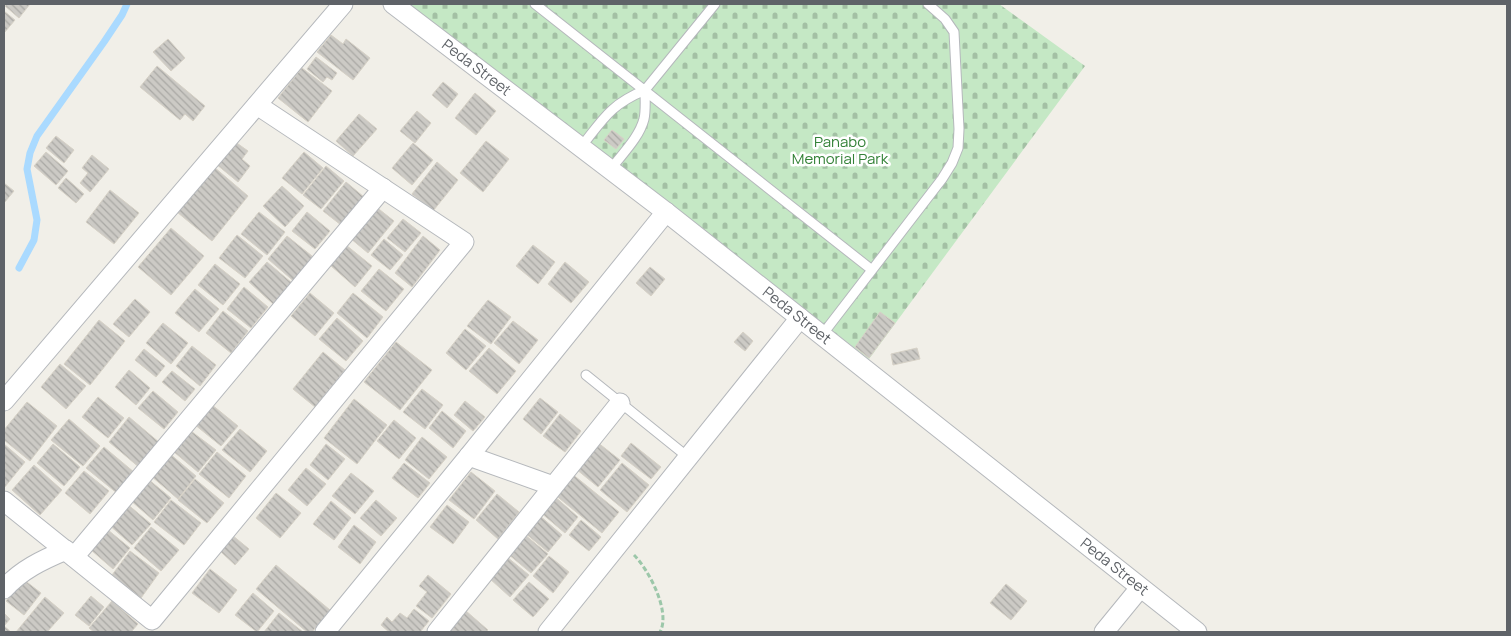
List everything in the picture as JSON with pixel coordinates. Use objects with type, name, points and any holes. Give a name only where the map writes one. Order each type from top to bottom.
[{"type":"street","points":[[4,401],[343,4]]},
{"type":"street","name":"Peda Street","points":[[393,4],[611,169],[1197,632]]},
{"type":"street","points":[[4,501],[152,620],[464,242],[257,104]]},
{"type":"street","points":[[4,589],[24,571],[70,554],[383,188]]},
{"type":"street","points":[[325,632],[666,212]]},
{"type":"street","points":[[548,632],[800,318]]},
{"type":"street","points":[[437,632],[620,403]]},
{"type":"street","points":[[469,456],[553,486]]},
{"type":"street","points":[[1104,632],[1140,588]]},
{"type":"lane","points":[[535,4],[872,270]]},
{"type":"lane","points":[[581,147],[613,107],[628,97],[646,90],[714,4]]},
{"type":"lane","points":[[822,335],[942,179],[952,163],[958,148],[959,129],[954,32],[945,19],[928,4]]},
{"type":"lane","points":[[611,169],[635,137],[644,119],[646,90]]},
{"type":"lane","points":[[586,375],[688,458]]},
{"type":"path","points":[[621,542],[646,569],[655,588],[663,615],[664,626],[660,632]]},
{"type":"green space","name":"Panabo Memorial Park","points":[[406,4],[999,4],[1085,66],[869,359]]},
{"type":"building","points":[[7,4],[30,4],[19,18],[5,6]]},
{"type":"building","points":[[4,11],[15,20],[4,33]]},
{"type":"building","points":[[331,35],[343,44],[346,39],[370,58],[353,80],[317,52]]},
{"type":"building","points":[[168,39],[185,58],[171,71],[153,52]]},
{"type":"building","points":[[316,57],[337,73],[332,80],[327,77],[323,82],[307,69]]},
{"type":"building","points":[[157,66],[205,106],[193,121],[185,114],[180,120],[140,87]]},
{"type":"building","points":[[302,68],[332,91],[308,122],[278,98]]},
{"type":"building","points":[[443,82],[458,94],[447,108],[432,95]]},
{"type":"building","points":[[475,93],[496,111],[476,135],[455,118]]},
{"type":"building","points":[[417,111],[431,123],[415,143],[400,131]]},
{"type":"building","points":[[359,114],[377,129],[353,156],[336,141]]},
{"type":"building","points":[[612,130],[624,139],[616,149],[604,140]]},
{"type":"building","points":[[56,136],[74,150],[64,163],[46,148]]},
{"type":"building","points":[[234,141],[248,151],[242,159],[250,166],[238,182],[216,164]]},
{"type":"building","points":[[486,141],[509,159],[483,192],[460,173]]},
{"type":"building","points":[[413,143],[433,160],[412,185],[392,168]]},
{"type":"building","points":[[46,152],[68,171],[56,185],[34,166]]},
{"type":"building","points":[[304,152],[323,168],[302,194],[282,178]]},
{"type":"building","points":[[92,155],[109,169],[90,192],[80,183],[88,173],[82,168]]},
{"type":"building","points":[[437,162],[458,180],[433,211],[412,194]]},
{"type":"building","points":[[326,166],[344,181],[321,209],[303,195]]},
{"type":"building","points":[[214,167],[248,196],[212,241],[177,212]]},
{"type":"building","points":[[66,178],[84,194],[76,203],[58,188]]},
{"type":"building","points":[[346,182],[364,197],[341,225],[323,211]]},
{"type":"building","points":[[4,183],[14,191],[4,203]]},
{"type":"building","points":[[282,186],[304,206],[285,227],[263,206]]},
{"type":"building","points":[[110,190],[139,213],[114,244],[86,222]]},
{"type":"building","points":[[375,206],[394,221],[368,253],[350,238]]},
{"type":"building","points":[[259,212],[285,232],[267,255],[241,234]]},
{"type":"building","points":[[307,212],[330,231],[315,249],[292,231]]},
{"type":"building","points":[[403,219],[421,233],[405,252],[387,238]]},
{"type":"building","points":[[171,228],[204,256],[171,295],[138,267]]},
{"type":"building","points":[[237,235],[263,256],[245,278],[219,258]]},
{"type":"building","points":[[287,236],[317,260],[297,284],[268,259]]},
{"type":"building","points":[[423,236],[440,250],[412,287],[395,273]]},
{"type":"building","points":[[384,239],[403,255],[390,270],[371,255]]},
{"type":"building","points":[[346,245],[372,266],[355,287],[330,265]]},
{"type":"building","points":[[533,245],[555,262],[538,284],[516,266]]},
{"type":"building","points":[[267,262],[292,283],[273,304],[249,282]]},
{"type":"building","points":[[565,262],[589,282],[571,303],[548,284]]},
{"type":"building","points":[[215,264],[240,284],[223,305],[198,285]]},
{"type":"building","points":[[650,267],[665,279],[651,296],[636,283]]},
{"type":"building","points":[[379,269],[404,289],[386,311],[361,291]]},
{"type":"building","points":[[244,287],[268,307],[251,328],[227,309]]},
{"type":"building","points":[[195,289],[219,309],[199,332],[175,313]]},
{"type":"building","points":[[310,293],[334,313],[315,336],[291,316]]},
{"type":"building","points":[[353,293],[383,317],[367,338],[337,313]]},
{"type":"building","points":[[135,299],[150,312],[129,337],[113,324]]},
{"type":"building","points":[[488,300],[511,317],[491,344],[467,326]]},
{"type":"building","points":[[223,311],[248,331],[231,353],[206,333]]},
{"type":"building","points":[[880,312],[895,323],[869,358],[855,347]]},
{"type":"building","points":[[337,318],[363,341],[346,361],[319,339]]},
{"type":"building","points":[[99,320],[125,341],[90,385],[64,364]]},
{"type":"building","points":[[513,321],[538,340],[519,364],[494,343]]},
{"type":"building","points":[[163,323],[188,343],[171,364],[146,343]]},
{"type":"building","points":[[465,329],[486,346],[466,370],[446,353]]},
{"type":"building","points":[[743,332],[753,341],[745,351],[734,342]]},
{"type":"building","points":[[396,342],[432,370],[400,410],[364,382]]},
{"type":"building","points":[[192,346],[216,365],[200,386],[176,366]]},
{"type":"building","points":[[489,348],[516,371],[497,394],[469,371]]},
{"type":"building","points":[[917,348],[920,359],[893,365],[891,354]]},
{"type":"building","points":[[144,349],[165,366],[156,377],[135,360]]},
{"type":"building","points":[[323,352],[345,370],[315,407],[293,389]]},
{"type":"building","points":[[60,364],[86,386],[66,409],[41,387]]},
{"type":"building","points":[[129,370],[150,388],[136,405],[115,387]]},
{"type":"building","points":[[172,371],[195,389],[185,401],[162,382]]},
{"type":"building","points":[[422,389],[443,405],[425,429],[403,412]]},
{"type":"building","points":[[153,391],[178,412],[164,429],[138,408]]},
{"type":"building","points":[[98,397],[124,418],[108,438],[82,417]]},
{"type":"building","points":[[540,398],[558,412],[541,434],[523,419]]},
{"type":"building","points":[[354,399],[387,425],[357,464],[324,438]]},
{"type":"building","points":[[465,401],[485,417],[473,431],[454,415]]},
{"type":"building","points":[[27,402],[57,426],[30,461],[4,440],[4,430]]},
{"type":"building","points":[[211,404],[238,426],[221,446],[194,424]]},
{"type":"building","points":[[442,411],[466,431],[453,448],[429,428]]},
{"type":"building","points":[[560,414],[581,431],[565,452],[543,436]]},
{"type":"building","points":[[129,417],[160,443],[140,468],[109,442]]},
{"type":"building","points":[[69,419],[100,446],[83,466],[51,440]]},
{"type":"building","points":[[394,420],[416,438],[399,459],[377,441]]},
{"type":"building","points":[[240,429],[267,451],[250,472],[222,450]]},
{"type":"building","points":[[191,431],[216,450],[198,472],[174,452]]},
{"type":"building","points":[[422,437],[447,457],[429,479],[405,460]]},
{"type":"building","points":[[597,442],[620,460],[598,487],[576,469]]},
{"type":"building","points":[[631,443],[661,467],[651,479],[621,456]]},
{"type":"building","points":[[4,444],[25,462],[4,488]]},
{"type":"building","points":[[53,444],[80,467],[64,486],[37,463]]},
{"type":"building","points":[[326,444],[345,459],[328,480],[310,465]]},
{"type":"building","points":[[104,447],[135,473],[118,494],[86,468]]},
{"type":"building","points":[[217,452],[246,476],[229,498],[199,474]]},
{"type":"building","points":[[169,453],[196,476],[178,499],[151,476]]},
{"type":"building","points":[[404,463],[430,483],[418,498],[392,478]]},
{"type":"building","points":[[622,463],[649,485],[627,512],[600,490]]},
{"type":"building","points":[[34,465],[62,490],[40,515],[12,490]]},
{"type":"building","points":[[306,468],[326,484],[307,506],[288,490]]},
{"type":"building","points":[[84,471],[109,491],[90,514],[65,493]]},
{"type":"building","points":[[471,472],[495,491],[474,519],[449,500]]},
{"type":"building","points":[[351,473],[374,491],[355,514],[332,496]]},
{"type":"building","points":[[571,473],[619,512],[602,533],[554,494]]},
{"type":"building","points":[[148,479],[171,498],[153,520],[130,500]]},
{"type":"building","points":[[195,479],[224,503],[207,523],[178,500]]},
{"type":"building","points":[[276,493],[301,513],[280,538],[256,518]]},
{"type":"building","points":[[497,494],[519,512],[498,539],[476,520]]},
{"type":"building","points":[[554,496],[578,517],[565,533],[540,512]]},
{"type":"building","points":[[171,500],[201,523],[184,545],[154,522]]},
{"type":"building","points":[[376,500],[397,518],[381,536],[360,518]]},
{"type":"building","points":[[331,501],[351,518],[334,540],[313,524]]},
{"type":"building","points":[[126,503],[151,524],[132,545],[108,524]]},
{"type":"building","points":[[447,505],[469,522],[453,544],[430,527]]},
{"type":"building","points":[[539,515],[562,535],[548,552],[525,533]]},
{"type":"building","points":[[581,520],[601,537],[589,551],[569,535]]},
{"type":"building","points":[[354,525],[376,542],[360,564],[338,547]]},
{"type":"building","points":[[151,527],[179,550],[161,571],[134,548]]},
{"type":"building","points":[[108,530],[130,548],[113,569],[91,550]]},
{"type":"building","points":[[524,534],[548,554],[531,573],[508,554]]},
{"type":"building","points":[[232,535],[249,549],[235,565],[219,550]]},
{"type":"building","points":[[130,551],[159,573],[141,598],[112,575]]},
{"type":"building","points":[[549,556],[569,572],[553,593],[533,576]]},
{"type":"building","points":[[507,557],[529,575],[510,597],[489,578]]},
{"type":"building","points":[[276,565],[330,610],[312,632],[307,632],[256,589]]},
{"type":"building","points":[[210,569],[237,590],[219,613],[192,593]]},
{"type":"building","points":[[428,575],[451,594],[432,618],[416,606],[427,592],[419,586]]},
{"type":"building","points":[[23,579],[41,593],[24,615],[6,601]]},
{"type":"building","points":[[529,582],[549,599],[533,617],[513,600]]},
{"type":"building","points":[[1006,584],[1027,601],[1011,620],[990,603]]},
{"type":"building","points":[[253,593],[274,611],[257,632],[235,615]]},
{"type":"building","points":[[91,596],[104,607],[89,626],[75,615]]},
{"type":"building","points":[[45,597],[64,613],[47,632],[16,632]]},
{"type":"building","points":[[112,601],[138,624],[131,632],[94,632],[89,628]]},
{"type":"building","points":[[414,609],[429,621],[420,632],[389,632],[381,625],[387,617],[392,622],[400,613],[407,618]]},
{"type":"building","points":[[466,611],[488,630],[486,632],[448,632]]},
{"type":"building","points":[[4,613],[10,619],[4,626]]},
{"type":"building","points":[[279,613],[303,632],[264,632]]},
{"type":"building","points":[[4,626],[11,632],[4,632]]},
{"type":"waterway","points":[[19,268],[34,240],[37,220],[27,169],[30,153],[37,136],[104,42],[127,4]]}]
